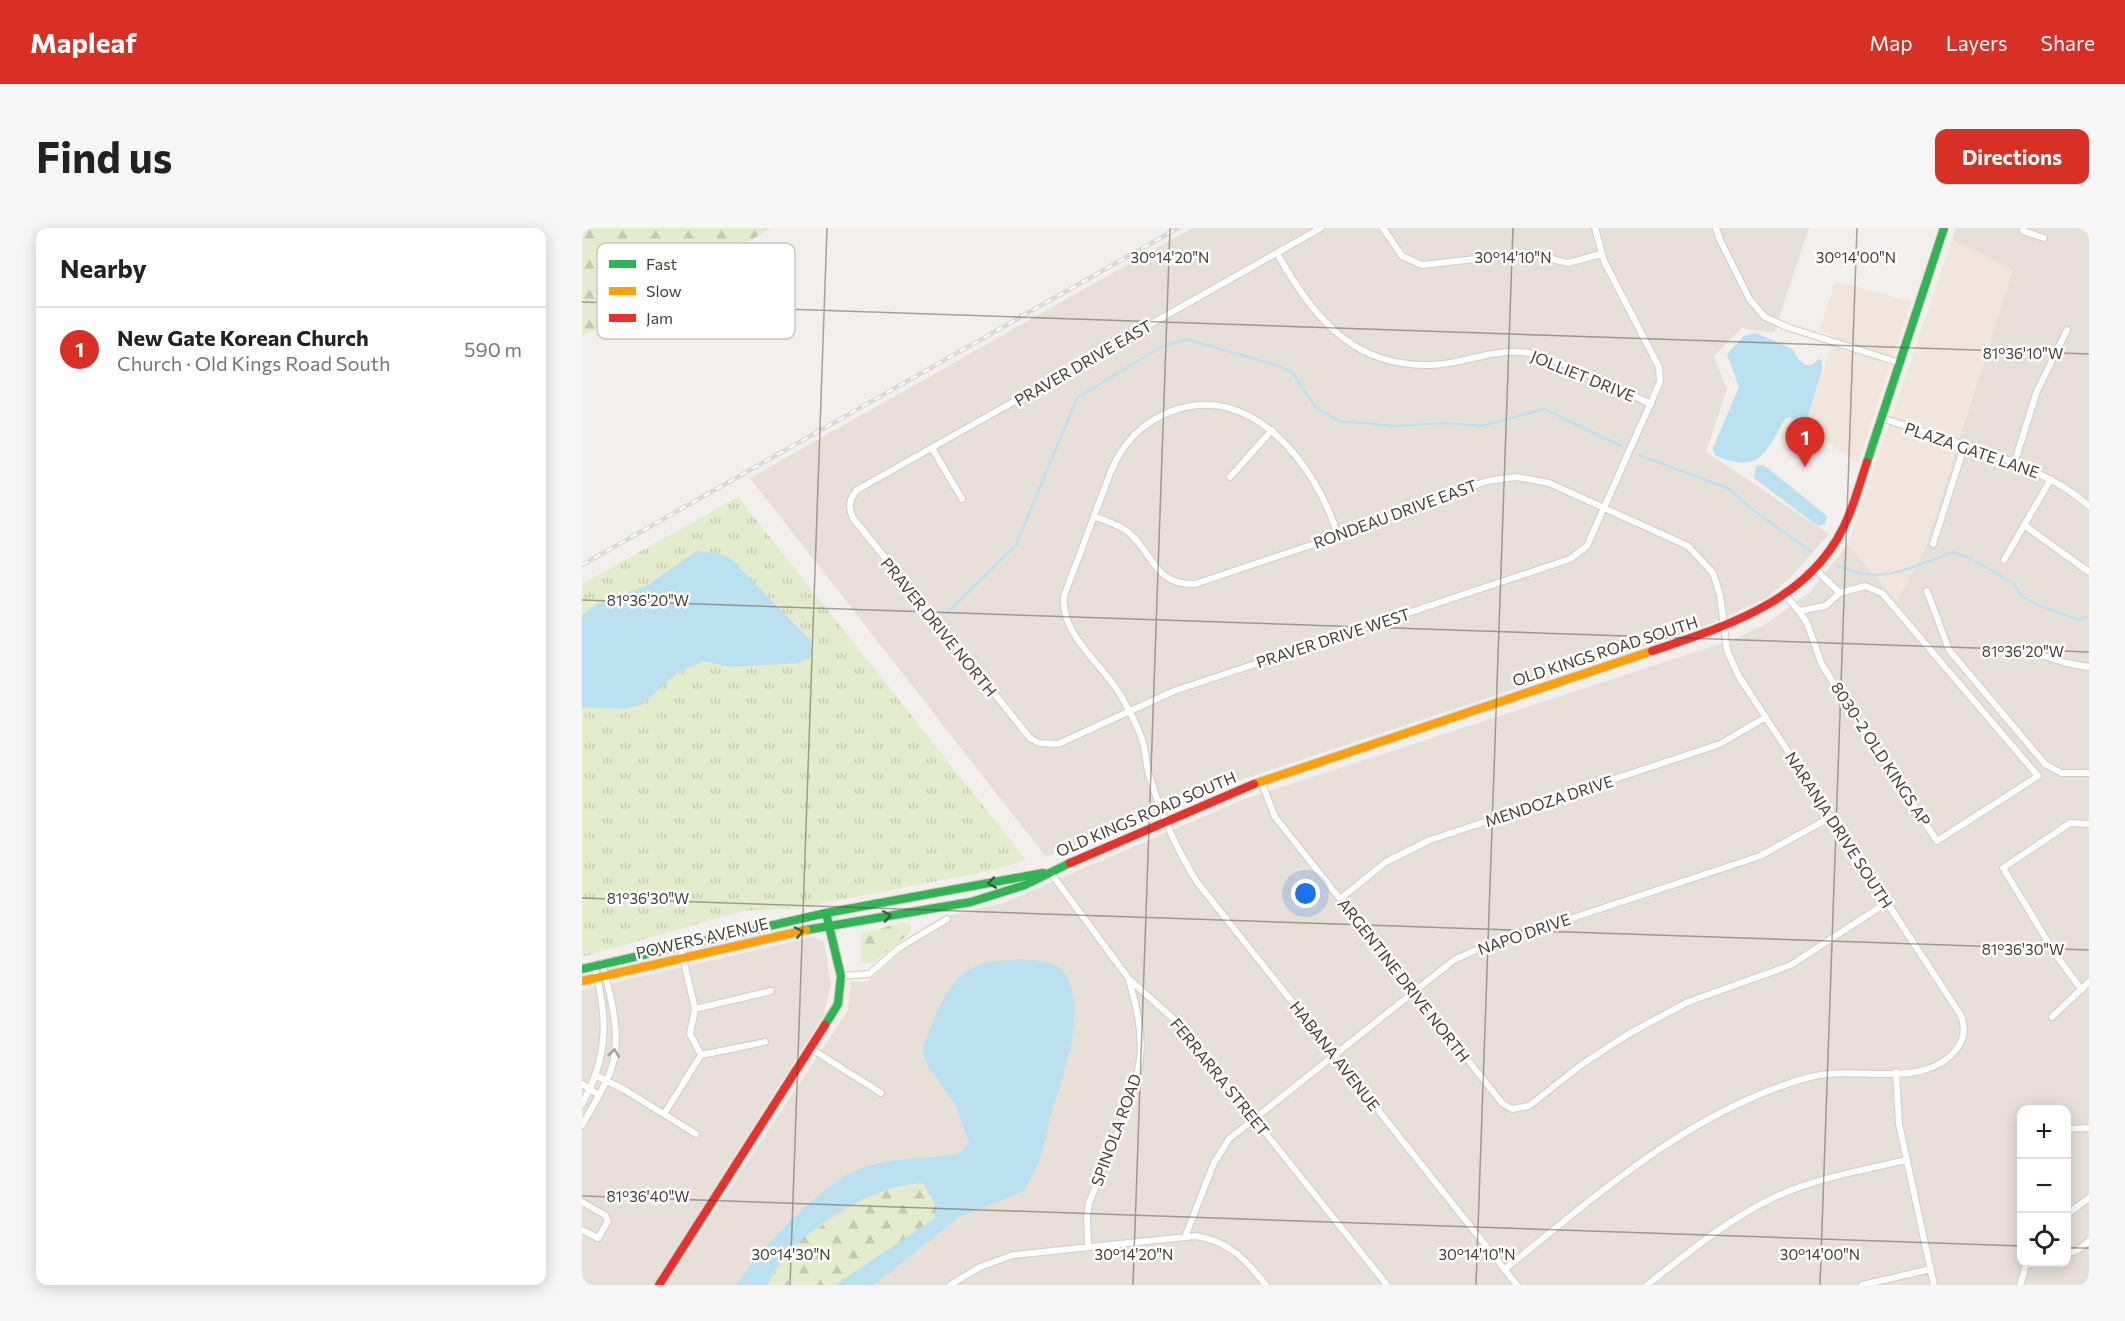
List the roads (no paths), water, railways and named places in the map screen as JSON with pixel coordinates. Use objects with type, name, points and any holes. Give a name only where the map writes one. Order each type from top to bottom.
[{"type":"street","name":"PRAVER DRIVE EAST","points":[[849,504],[857,490],[1322,228]]},
{"type":"street","points":[[1383,228],[1402,256],[1422,265],[1528,253],[1568,263],[1601,254]]},
{"type":"street","name":"PRAVER DRIVE WEST","points":[[1039,743],[1058,744],[1174,691],[1570,559],[1587,546],[1660,382],[1659,367],[1601,254],[1595,228]]},
{"type":"street","points":[[1716,228],[1719,240],[1750,300],[1770,320],[1900,363]]},
{"type":"street","name":"OLD KINGS ROAD SOUTH","points":[[830,925],[963,903],[1031,884],[1050,872],[1166,820],[1261,782],[1724,627],[1767,609],[1786,596],[1815,569],[1838,538],[1849,516],[1944,228]]},
{"type":"street","points":[[2024,228],[2023,231],[2044,238]]},
{"type":"street","name":"JOLLIET DRIVE","points":[[1277,253],[1308,306],[1337,334],[1364,350],[1403,363],[1432,365],[1504,352],[1535,353],[1651,404]]},
{"type":"street","points":[[2014,464],[2037,391],[2067,330]]},
{"type":"street","name":"HABANA AVENUE","points":[[1338,536],[1322,495],[1282,440],[1272,430],[1245,413],[1215,405],[1184,407],[1157,417],[1139,430],[1121,451],[1064,596],[1064,613],[1070,627],[1113,681],[1130,712],[1144,747],[1148,774],[1166,820],[1197,882],[1517,1285]]},
{"type":"street","name":"PLAZA GATE LANE","points":[[1882,418],[2051,478],[2089,506]]},
{"type":"street","points":[[1230,477],[1272,430]]},
{"type":"street","points":[[1933,544],[1964,447]]},
{"type":"street","points":[[932,448],[962,499]]},
{"type":"street","name":"RONDEAU DRIVE EAST","points":[[1094,516],[1129,533],[1163,575],[1185,584],[1195,584],[1503,477],[1516,477],[1549,483],[1605,507],[1669,536],[1699,556],[1713,573],[1720,595],[1724,627]]},
{"type":"street","points":[[2004,560],[2051,478]]},
{"type":"street","name":"PRAVER DRIVE NORTH","points":[[849,504],[853,518],[1021,729],[1039,743]]},
{"type":"street","points":[[2024,525],[2089,572]]},
{"type":"street","points":[[1815,569],[1840,593]]},
{"type":"street","name":"8030-2 OLD KINGS AP","points":[[1865,586],[1882,593],[2038,776],[1937,841],[1822,665],[1812,644],[1807,623],[1799,611],[1826,606],[1840,593],[1865,586]]},
{"type":"street","points":[[1927,591],[1949,650],[2045,764],[2061,773],[2089,773]]},
{"type":"street","points":[[1786,596],[1799,611]]},
{"type":"street","name":"NARANJA DRIVE SOUTH","points":[[1724,627],[1732,662],[1960,1014],[1965,1027],[1964,1036],[1957,1050],[1938,1064],[1925,1070],[1896,1072]]},
{"type":"street","points":[[2022,649],[2072,665],[2089,667]]},
{"type":"street","name":"MENDOZA DRIVE","points":[[1340,899],[1386,862],[1431,840],[1713,747],[1766,717]]},
{"type":"street","name":"ARGENTINE DRIVE NORTH","points":[[1261,782],[1275,817],[1502,1103],[1516,1110],[1529,1106],[1581,1065],[1630,1033],[1688,1002],[1791,964],[1886,903]]},
{"type":"street","name":"NAPO DRIVE","points":[[1185,1237],[1221,1150],[1229,1139],[1446,966],[1466,954],[1760,856],[1831,817]]},
{"type":"street","points":[[2081,989],[2051,948],[2003,868],[2070,824],[2089,824]]},
{"type":"street","name":"OLD KINGS ROAD SOUTH","points":[[826,913],[1050,872]]},
{"type":"street","name":"FERRARRA STREET","points":[[1050,872],[1129,979],[1177,1022],[1387,1285]]},
{"type":"street","points":[[659,1285],[838,1004],[841,976],[826,913]]},
{"type":"street","name":"POWERS AVENUE","points":[[582,969],[826,913]]},
{"type":"street","points":[[841,976],[869,974],[899,948],[947,919]]},
{"type":"street","name":"POWERS AVENUE","points":[[582,981],[830,925]]},
{"type":"street","points":[[680,945],[695,1009],[690,1034],[701,1055]]},
{"type":"street","points":[[582,1125],[606,1081],[615,1051],[615,1034],[598,964]]},
{"type":"street","points":[[582,1104],[597,1076],[604,1037],[601,977]]},
{"type":"street","name":"SPINOLA ROAD","points":[[1088,1246],[1089,1203],[1132,1089],[1140,1056],[1137,1007],[1129,979]]},
{"type":"street","points":[[2052,1017],[2089,982]]},
{"type":"street","points":[[695,1009],[771,991]]},
{"type":"street","points":[[664,1114],[701,1055],[765,1042]]},
{"type":"street","points":[[810,1048],[881,1093]]},
{"type":"street","points":[[1505,1269],[1651,1153],[1735,1104],[1779,1087],[1824,1074],[1896,1072],[1896,1107],[1934,1285]]},
{"type":"street","points":[[597,1076],[696,1134]]},
{"type":"street","points":[[582,1084],[599,1095]]},
{"type":"street","points":[[2071,1129],[2089,1128]]},
{"type":"street","points":[[1647,1285],[1727,1224],[1776,1197],[1840,1175],[1906,1160]]},
{"type":"street","points":[[2070,1213],[2089,1198]]},
{"type":"street","points":[[582,1202],[605,1215],[608,1221],[598,1238],[582,1230]]},
{"type":"street","points":[[950,1285],[1000,1258],[1088,1246],[1185,1237],[1207,1238],[1232,1249],[1266,1285]]},
{"type":"street","points":[[2071,1253],[2089,1241]]},
{"type":"street","points":[[2020,1285],[2026,1267]]},
{"type":"street","points":[[1862,1285],[1931,1269]]},
{"type":"water","points":[[1756,333],[1793,349],[1798,359],[1806,365],[1812,365],[1819,359],[1822,361],[1822,371],[1807,419],[1800,423],[1789,417],[1784,420],[1766,451],[1751,461],[1741,463],[1715,455],[1713,448],[1739,387],[1727,354],[1744,336]]},
{"type":"water","points":[[1764,465],[1827,516],[1825,524],[1819,526],[1811,521],[1754,478],[1756,466]]},
{"type":"water","points":[[697,551],[722,554],[731,559],[811,641],[812,654],[799,663],[732,667],[703,661],[679,672],[641,705],[625,709],[582,707],[582,615],[599,603],[646,586]]},
{"type":"water","points":[[1020,959],[1059,967],[1071,986],[1074,1003],[1072,1041],[1062,1080],[1051,1113],[1041,1156],[1024,1191],[959,1217],[874,1285],[835,1285],[934,1219],[937,1208],[923,1183],[880,1192],[856,1203],[812,1231],[778,1266],[768,1285],[737,1285],[757,1257],[786,1225],[819,1195],[847,1175],[887,1162],[959,1154],[969,1143],[955,1104],[929,1068],[922,1050],[942,1001],[958,979],[967,971],[983,963]]},
{"type":"waterway","points":[[947,613],[1016,545],[1077,398],[1159,348],[1186,339],[1280,366],[1293,373],[1316,408],[1340,421],[1395,426],[1446,423],[1482,426],[1544,409],[1621,446]]},
{"type":"waterway","points":[[1639,455],[1730,489],[1750,508],[1812,552]]},
{"type":"waterway","points":[[1837,565],[1852,571],[1881,575],[1909,569],[1953,552],[1972,559],[2013,583],[2021,595],[2035,604],[2079,620],[2089,616]]},
{"type":"railway","points":[[582,565],[1178,228]]},
{"type":"place","name":"New Gate Korean Church","points":[[1805,467]]}]
